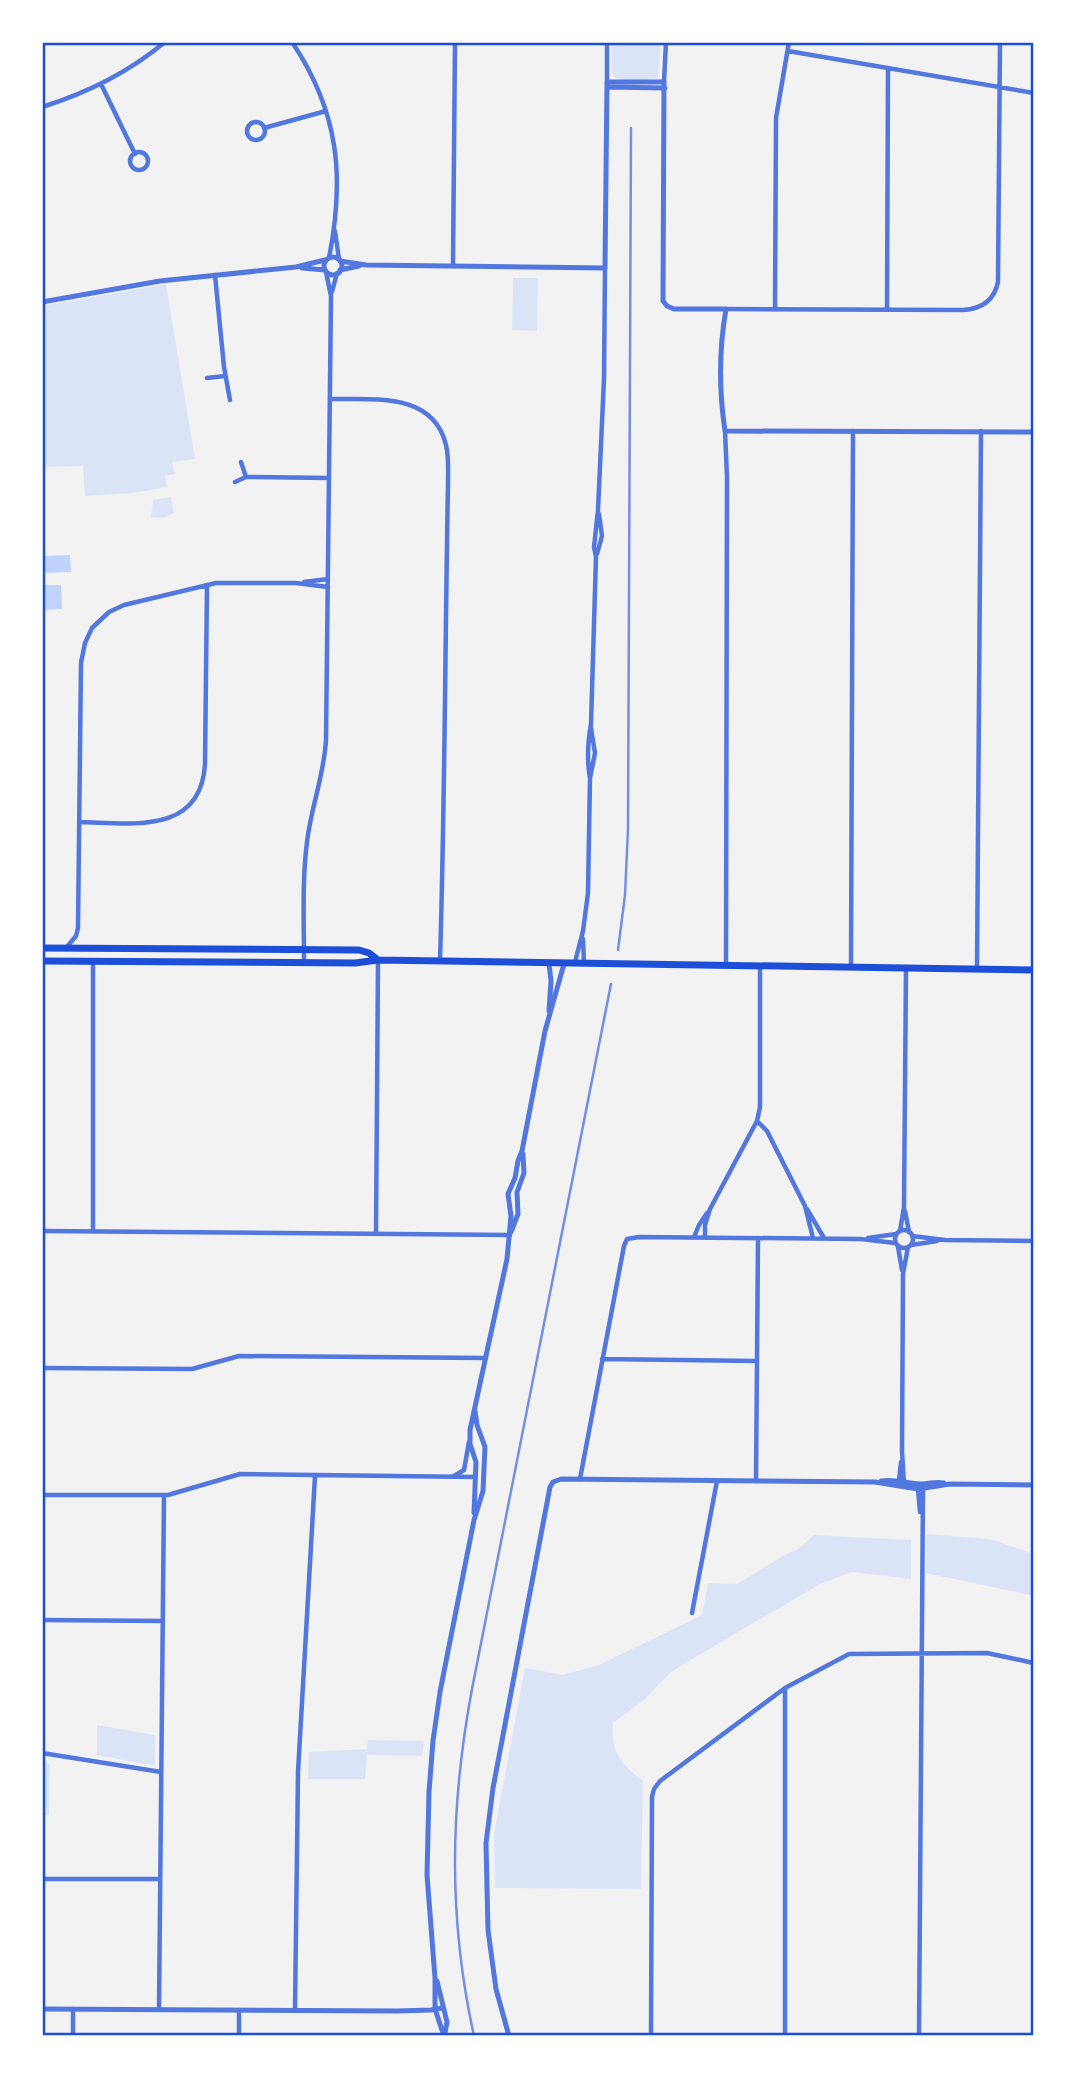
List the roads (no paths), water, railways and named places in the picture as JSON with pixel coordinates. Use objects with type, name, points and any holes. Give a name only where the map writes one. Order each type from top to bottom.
[{"type":"main road","points":[[42,948],[359,950],[378,960]]},
{"type":"main road","points":[[42,961],[365,963],[378,960],[1034,970]]},
{"type":"street","points":[[42,107],[101,84],[165,42]]},
{"type":"street","points":[[453,266],[455,42]]},
{"type":"street","points":[[574,964],[583,931],[589,884],[590,778],[595,753],[591,724],[596,557],[602,536],[598,510],[605,344],[607,42]]},
{"type":"street","points":[[666,42],[663,301],[667,306],[674,309],[887,310],[972,309],[983,306],[997,289],[1000,42]]},
{"type":"street","points":[[775,309],[776,118],[789,42]]},
{"type":"street","points":[[293,43],[313,79],[326,111],[337,161],[338,187],[335,227],[324,265],[331,296],[326,753],[305,854],[304,963]]},
{"type":"street","points":[[788,51],[1034,93]]},
{"type":"street","points":[[887,310],[888,68]]},
{"type":"street","points":[[101,84],[135,154]]},
{"type":"street","points":[[607,85],[664,85]]},
{"type":"street","points":[[264,128],[326,111]]},
{"type":"street","points":[[331,296],[340,260],[335,227]]},
{"type":"street","points":[[42,302],[160,281],[296,267],[334,257],[366,265],[605,268]]},
{"type":"street","points":[[296,267],[331,274],[366,265]]},
{"type":"street","points":[[215,275],[225,376],[230,400]]},
{"type":"street","points":[[718,309],[722,332]]},
{"type":"street","points":[[726,309],[722,332],[722,400],[727,477],[726,966]]},
{"type":"street","points":[[207,378],[225,376]]},
{"type":"street","points":[[330,399],[388,400],[410,404],[433,420],[446,444],[448,483],[445,793],[440,961]]},
{"type":"street","points":[[725,431],[1034,432]]},
{"type":"street","points":[[851,967],[853,431]]},
{"type":"street","points":[[977,969],[981,431]]},
{"type":"street","points":[[240,462],[246,477]]},
{"type":"street","points":[[235,481],[246,477],[329,478]]},
{"type":"street","points":[[296,583],[328,579]]},
{"type":"street","points":[[66,948],[76,936],[78,928],[81,663],[88,636],[102,617],[116,608],[206,585],[222,582],[296,583],[328,587]]},
{"type":"street","points":[[79,822],[159,822],[186,808],[200,788],[205,764],[206,585]]},
{"type":"street","points":[[583,931],[584,964]]},
{"type":"street","points":[[376,1233],[378,960]]},
{"type":"street","points":[[93,962],[93,1231]]},
{"type":"street","points":[[548,1021],[551,981],[548,974],[549,964]]},
{"type":"street","points":[[510,1235],[509,1189],[515,1178],[522,1151],[548,1021],[564,964]]},
{"type":"street","points":[[694,1237],[757,1121],[760,1107],[760,966]]},
{"type":"street","points":[[903,1274],[897,1245],[904,1206],[906,968]]},
{"type":"street","points":[[757,1121],[767,1130],[824,1239]]},
{"type":"street","points":[[450,1477],[461,1474],[464,1470],[510,1235],[518,1214],[518,1191],[524,1173],[522,1151]]},
{"type":"street","points":[[509,1189],[518,1191]]},
{"type":"street","points":[[805,1206],[813,1238]]},
{"type":"street","points":[[902,1483],[903,1274],[910,1234],[904,1206]]},
{"type":"street","points":[[705,1238],[705,1225],[710,1209]]},
{"type":"street","points":[[42,1231],[510,1235]]},
{"type":"street","points":[[580,1479],[627,1239],[861,1239],[898,1233],[945,1240],[1034,1241]]},
{"type":"street","points":[[756,1481],[758,1238]]},
{"type":"street","points":[[861,1239],[903,1248],[945,1240]]},
{"type":"street","points":[[42,1368],[192,1369],[239,1356],[486,1358]]},
{"type":"street","points":[[602,1359],[757,1361]]},
{"type":"street","points":[[435,1978],[447,2022],[444,2036],[435,2009],[427,1875],[430,1775],[440,1692],[484,1478],[485,1447],[475,1411]]},
{"type":"street","points":[[469,1439],[475,1457],[474,1520]]},
{"type":"street","points":[[42,1494],[164,1495],[236,1475],[484,1478]]},
{"type":"street","points":[[295,2010],[298,1772],[315,1476]]},
{"type":"street","points":[[509,2036],[496,1989],[488,1930],[486,1843],[493,1788],[534,1574],[551,1487],[556,1480],[875,1482],[902,1483],[921,1488],[935,1482],[1034,1485]]},
{"type":"street","points":[[692,1613],[718,1481]]},
{"type":"street","points":[[919,2036],[921,1488]]},
{"type":"street","points":[[159,2009],[164,1495]]},
{"type":"street","points":[[42,1620],[162,1621]]},
{"type":"street","points":[[651,2036],[652,1797],[660,1781],[785,1688],[852,1653],[987,1654],[1034,1662]]},
{"type":"street","points":[[785,1688],[785,2036]]},
{"type":"street","points":[[42,1753],[161,1772]]},
{"type":"street","points":[[42,1879],[160,1879]]},
{"type":"street","points":[[42,2008],[442,2008]]},
{"type":"street","points":[[73,2009],[73,2036]]},
{"type":"street","points":[[239,2010],[239,2036]]},
{"type":"water","points":[[70,555],[71,572],[42,573],[42,556]]},
{"type":"water","points":[[42,585],[61,585],[62,609],[42,610]]},
{"type":"railway","points":[[618,950],[625,895],[628,829],[631,128]]},
{"type":"railway","points":[[474,2036],[456,1905],[459,1776],[472,1689],[611,984]]}]
